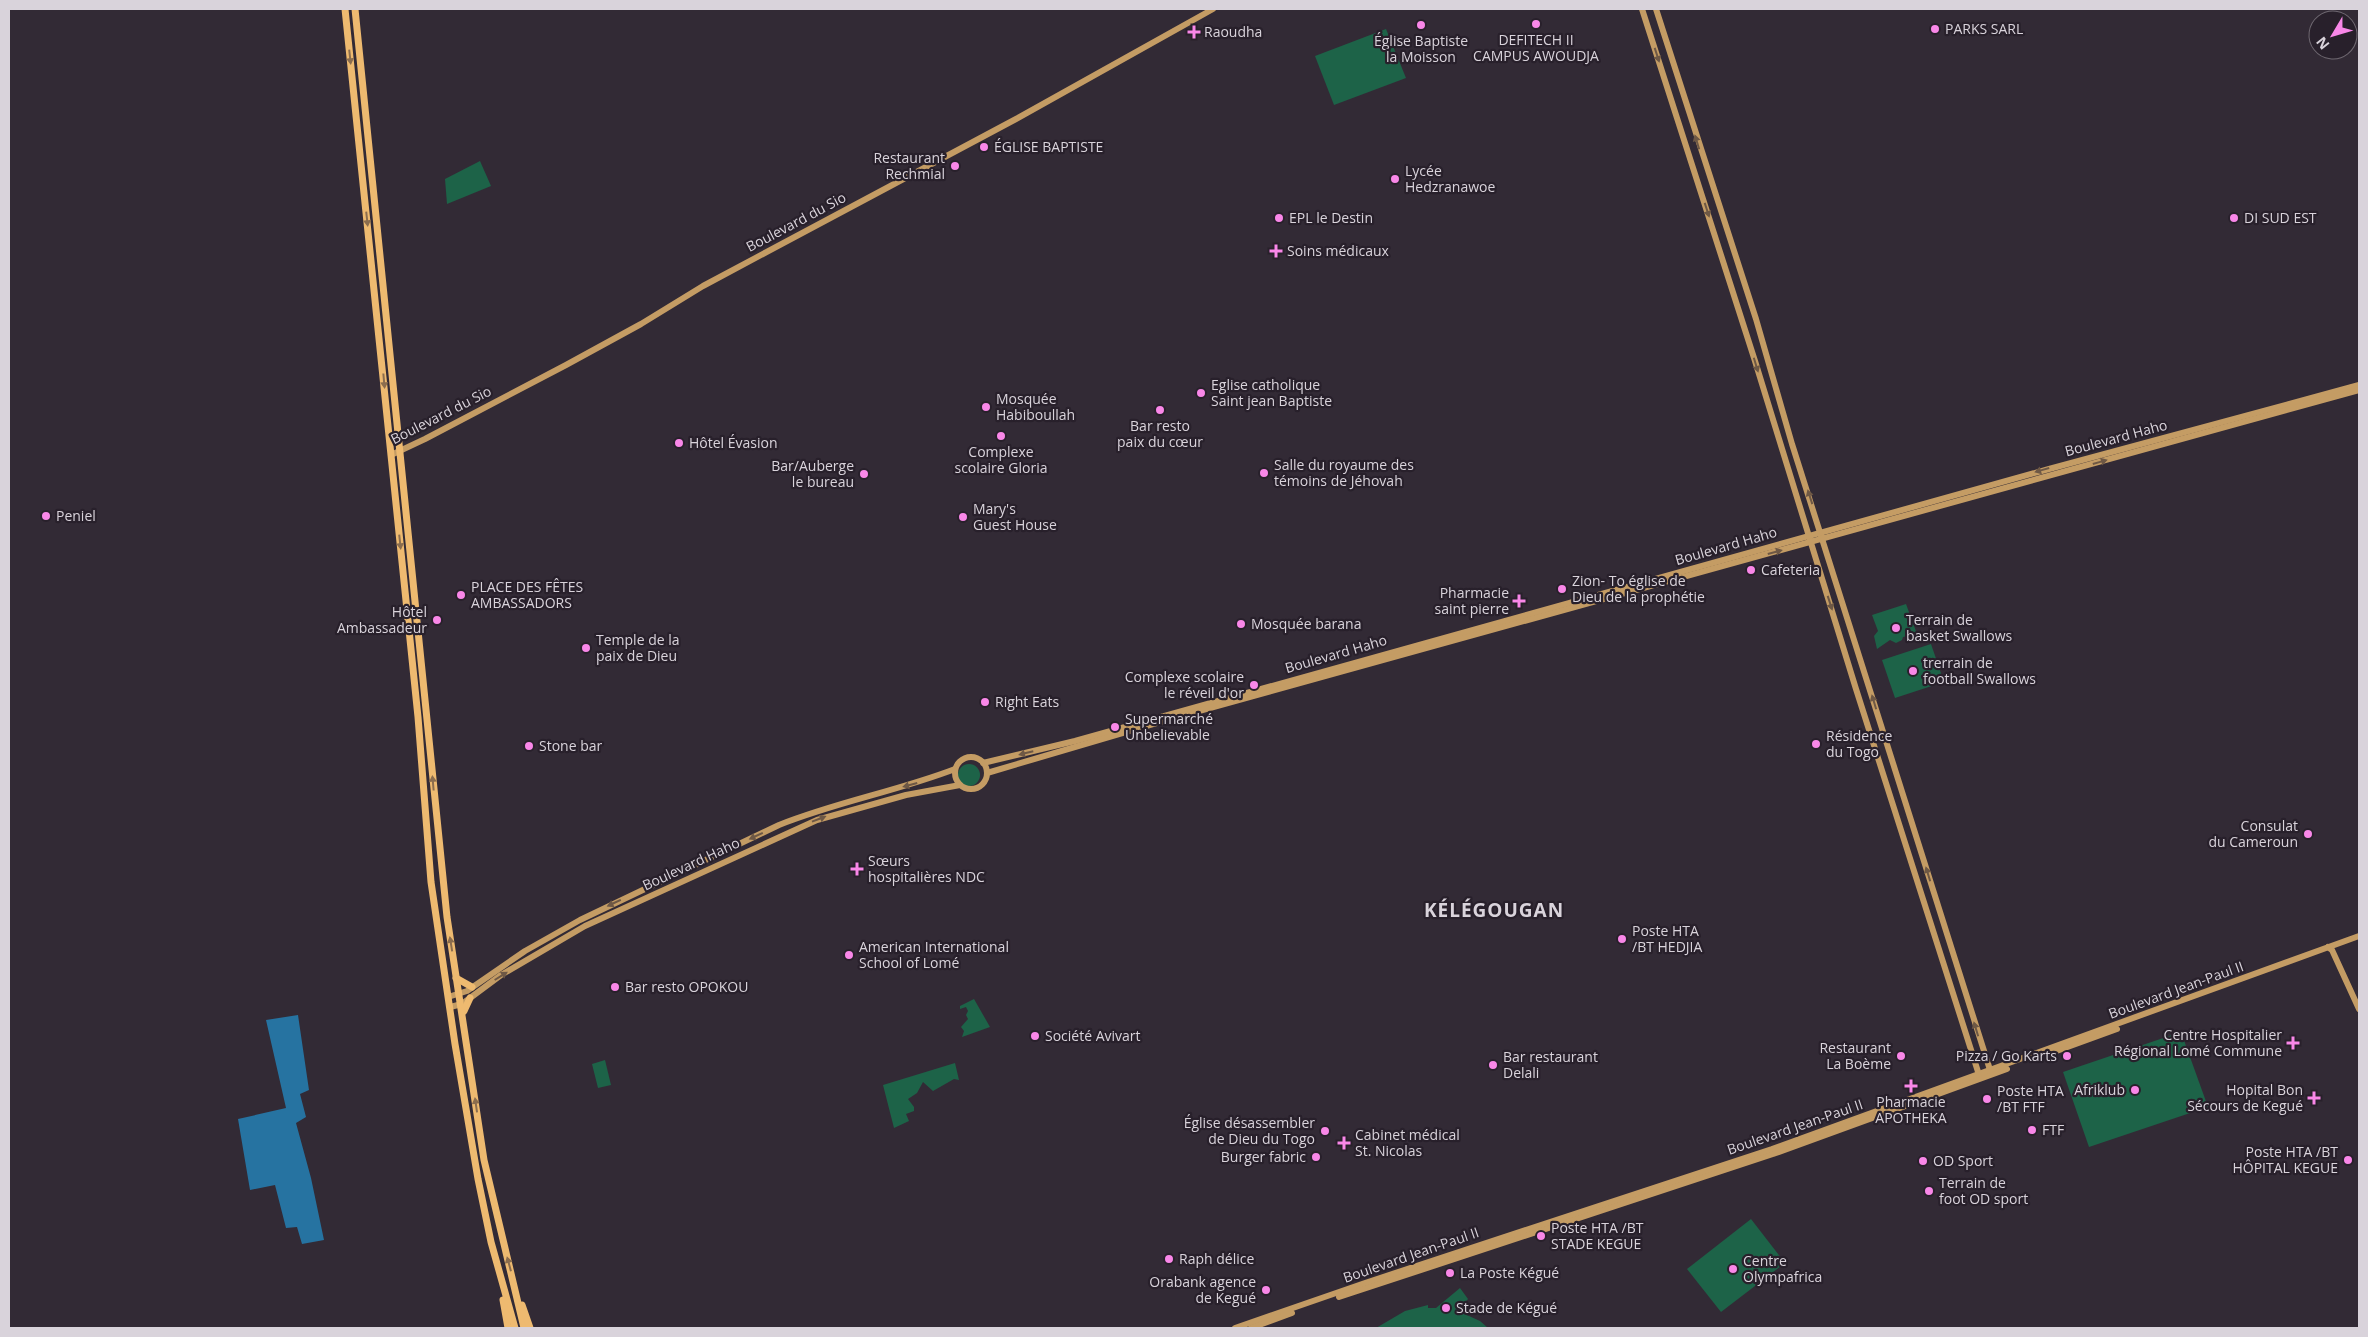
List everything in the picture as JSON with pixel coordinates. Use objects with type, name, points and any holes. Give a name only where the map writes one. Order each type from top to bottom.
[{"type":"main road","points":[[345,9],[418,717],[431,882],[478,1179],[498,1270],[508,1328]]},
{"type":"main road","points":[[354,9],[398,452],[417,611],[440,860],[484,1160],[495,1213],[524,1328]]},
{"type":"main road","name":"Boulevard du Sio","points":[[391,454],[618,337],[703,286],[1008,123],[1213,9]]},
{"type":"main road","points":[[1642,9],[1980,1077]]},
{"type":"main road","points":[[1656,9],[1756,320],[1991,1073]]},
{"type":"main road","name":"Boulevard Haho","points":[[1822,536],[2359,385]]},
{"type":"main road","name":"Boulevard Haho","points":[[983,763],[1075,741],[2359,390]]},
{"type":"main road","name":"Boulevard Haho","points":[[987,773],[1170,719],[1810,539]]},
{"type":"main road","points":[[967,757],[977,758],[983,763],[987,773],[984,782],[978,787],[968,788],[960,785],[956,778],[956,769],[959,762],[967,757]]},
{"type":"main road","name":"Boulevard Haho","points":[[448,997],[472,988],[517,956],[599,910],[779,825],[809,813],[926,780],[956,769]]},
{"type":"main road","name":"Boulevard Haho","points":[[450,1007],[462,1004],[502,975],[560,940],[603,918],[816,820],[906,795],[960,785]]},
{"type":"main road","points":[[555,934],[560,940]]},
{"type":"main road","name":"Boulevard Jean-Paul II","points":[[1251,1328],[1766,1156],[2330,949],[2359,936]]},
{"type":"main road","name":"Boulevard Jean-Paul II","points":[[2330,949],[2359,941]]},
{"type":"main road","points":[[2330,949],[2359,1009]]},
{"type":"main road","points":[[456,978],[472,988]]},
{"type":"main road","points":[[463,1017],[470,998]]},
{"type":"main road","name":"Boulevard Jean-Paul II","points":[[1235,1328],[1772,1149],[1980,1077]]},
{"type":"main road","points":[[498,1270],[515,1328]]},
{"type":"main road","points":[[513,1279],[530,1328]]},
{"type":"green space","points":[[1386,29],[1406,78],[1334,105],[1315,56]]},
{"type":"green space","points":[[480,161],[491,186],[447,204],[445,179]]},
{"type":"green space","name":"Terrain de basket Swallows","points":[[1906,604],[1917,634],[1903,637],[1902,640],[1896,643],[1890,640],[1877,649],[1874,636],[1878,631],[1872,615]]},
{"type":"green space","name":"trerrain de football Swallows","points":[[1931,644],[1944,682],[1895,698],[1882,660]]},
{"type":"green space","points":[[969,764],[977,767],[980,775],[977,783],[969,786],[961,783],[958,775],[961,767]]},
{"type":"green space","points":[[974,999],[990,1027],[962,1037],[964,1031],[961,1027],[968,1019],[966,1015],[968,1011],[966,1007],[960,1009],[960,1006]]},
{"type":"green space","name":"Afriklub","points":[[2181,1032],[2208,1107],[2089,1147],[2063,1072]]},
{"type":"green space","points":[[605,1060],[611,1085],[598,1088],[592,1064]]},
{"type":"green space","points":[[955,1063],[959,1080],[954,1079],[933,1091],[923,1082],[917,1093],[908,1099],[914,1107],[914,1111],[906,1114],[909,1121],[894,1128],[883,1085]]},
{"type":"green space","points":[[1751,1219],[1785,1263],[1721,1312],[1687,1269]]},
{"type":"green space","name":"Stade de Kégué","points":[[1460,1288],[1468,1299],[1458,1311],[1480,1321],[1488,1328],[1376,1328],[1405,1311],[1428,1305],[1428,1308],[1436,1308]]},
{"type":"water","points":[[298,1015],[309,1090],[300,1094],[306,1117],[296,1123],[311,1178],[324,1240],[302,1244],[297,1227],[286,1228],[275,1185],[250,1190],[238,1119],[286,1108],[266,1020]]},
{"type":"place","name":"DEFITECH II CAMPUS AWOUDJA","points":[[1536,24]]},
{"type":"place","name":"Église Baptiste la Moisson","points":[[1421,25]]},
{"type":"place","name":"PARKS SARL","points":[[1935,29]]},
{"type":"place","name":"Raoudha","points":[[1194,32]]},
{"type":"place","name":"ÉGLISE BAPTISTE","points":[[984,147]]},
{"type":"place","name":"Restaurant Rechmial","points":[[955,166]]},
{"type":"place","name":"Lycée Hedzranawoe","points":[[1395,179]]},
{"type":"place","name":"EPL le Destin","points":[[1279,218]]},
{"type":"place","name":"DI SUD EST","points":[[2234,218]]},
{"type":"place","name":"Soins médicaux","points":[[1276,251]]},
{"type":"place","name":"Eglise catholique Saint jean Baptiste","points":[[1201,393]]},
{"type":"place","name":"Mosquée Habiboullah","points":[[986,407]]},
{"type":"place","name":"Bar resto paix du cœur","points":[[1160,410]]},
{"type":"place","name":"Complexe scolaire Gloria","points":[[1001,436]]},
{"type":"place","name":"Hôtel Évasion","points":[[679,443]]},
{"type":"place","name":"Salle du royaume des témoins de Jéhovah","points":[[1264,473]]},
{"type":"place","name":"Bar/Auberge le bureau","points":[[864,474]]},
{"type":"place","name":"Peniel","points":[[46,516]]},
{"type":"place","name":"Mary's Guest House","points":[[963,517]]},
{"type":"place","name":"Cafeteria","points":[[1751,570]]},
{"type":"place","name":"Zion- To église de Dieu de la prophétie","points":[[1562,589]]},
{"type":"place","name":"PLACE DES FÊTES AMBASSADORS","points":[[461,595]]},
{"type":"place","name":"Pharmacie saint pierre","points":[[1519,601]]},
{"type":"place","name":"Hôtel Ambassadeur","points":[[437,620]]},
{"type":"place","name":"Mosquée barana","points":[[1241,624]]},
{"type":"place","name":"Terrain de basket Swallows","points":[[1896,628]]},
{"type":"place","name":"Temple de la paix de Dieu","points":[[586,648]]},
{"type":"place","name":"trerrain de football Swallows","points":[[1913,671]]},
{"type":"place","name":"Complexe scolaire le réveil d'or","points":[[1254,685]]},
{"type":"place","name":"Right Eats","points":[[985,702]]},
{"type":"place","name":"Supermarché Unbelievable","points":[[1115,727]]},
{"type":"place","name":"Résidence du Togo","points":[[1816,744]]},
{"type":"place","name":"Stone bar","points":[[529,746]]},
{"type":"place","name":"Consulat du Cameroun","points":[[2308,834]]},
{"type":"place","name":"Sœurs hospitalières NDC","points":[[857,869]]},
{"type":"place","name":"Poste HTA /BT HEDJIA","points":[[1622,939]]},
{"type":"place","name":"American International School of Lomé","points":[[849,955]]},
{"type":"place","name":"Bar resto OPOKOU","points":[[615,987]]},
{"type":"place","name":"Société Avivart","points":[[1035,1036]]},
{"type":"place","name":"Centre Hospitalier Régional Lomé Commune","points":[[2293,1043]]},
{"type":"place","name":"Restaurant La Boème","points":[[1901,1056]]},
{"type":"place","name":"Pizza / Go Karts","points":[[2067,1056]]},
{"type":"place","name":"Bar restaurant Delali","points":[[1493,1065]]},
{"type":"place","name":"Pharmacie APOTHEKA","points":[[1911,1086]]},
{"type":"place","name":"Afriklub","points":[[2135,1090]]},
{"type":"place","name":"Hopital Bon Sécours de Kegué","points":[[2314,1098]]},
{"type":"place","name":"Poste HTA /BT FTF","points":[[1987,1099]]},
{"type":"place","name":"FTF","points":[[2032,1130]]},
{"type":"place","name":"Église désassembler de Dieu du Togo","points":[[1325,1131]]},
{"type":"place","name":"Cabinet médical St. Nicolas","points":[[1344,1143]]},
{"type":"place","name":"Burger fabric","points":[[1316,1157]]},
{"type":"place","name":"Poste HTA /BT HÔPITAL KEGUE","points":[[2348,1160]]},
{"type":"place","name":"OD Sport","points":[[1923,1161]]},
{"type":"place","name":"Terrain de foot OD sport","points":[[1929,1191]]},
{"type":"place","name":"Poste HTA /BT STADE KEGUE","points":[[1541,1236]]},
{"type":"place","name":"Raph délice","points":[[1169,1259]]},
{"type":"place","name":"Centre Olympafrica","points":[[1733,1269]]},
{"type":"place","name":"La Poste Kégué","points":[[1450,1273]]},
{"type":"place","name":"Orabank agence de Kegué","points":[[1266,1290]]},
{"type":"place","name":"Stade de Kégué","points":[[1446,1308]]},
{"type":"district","name":"KÉLÉGOUGAN","points":[[1494,910]]}]
